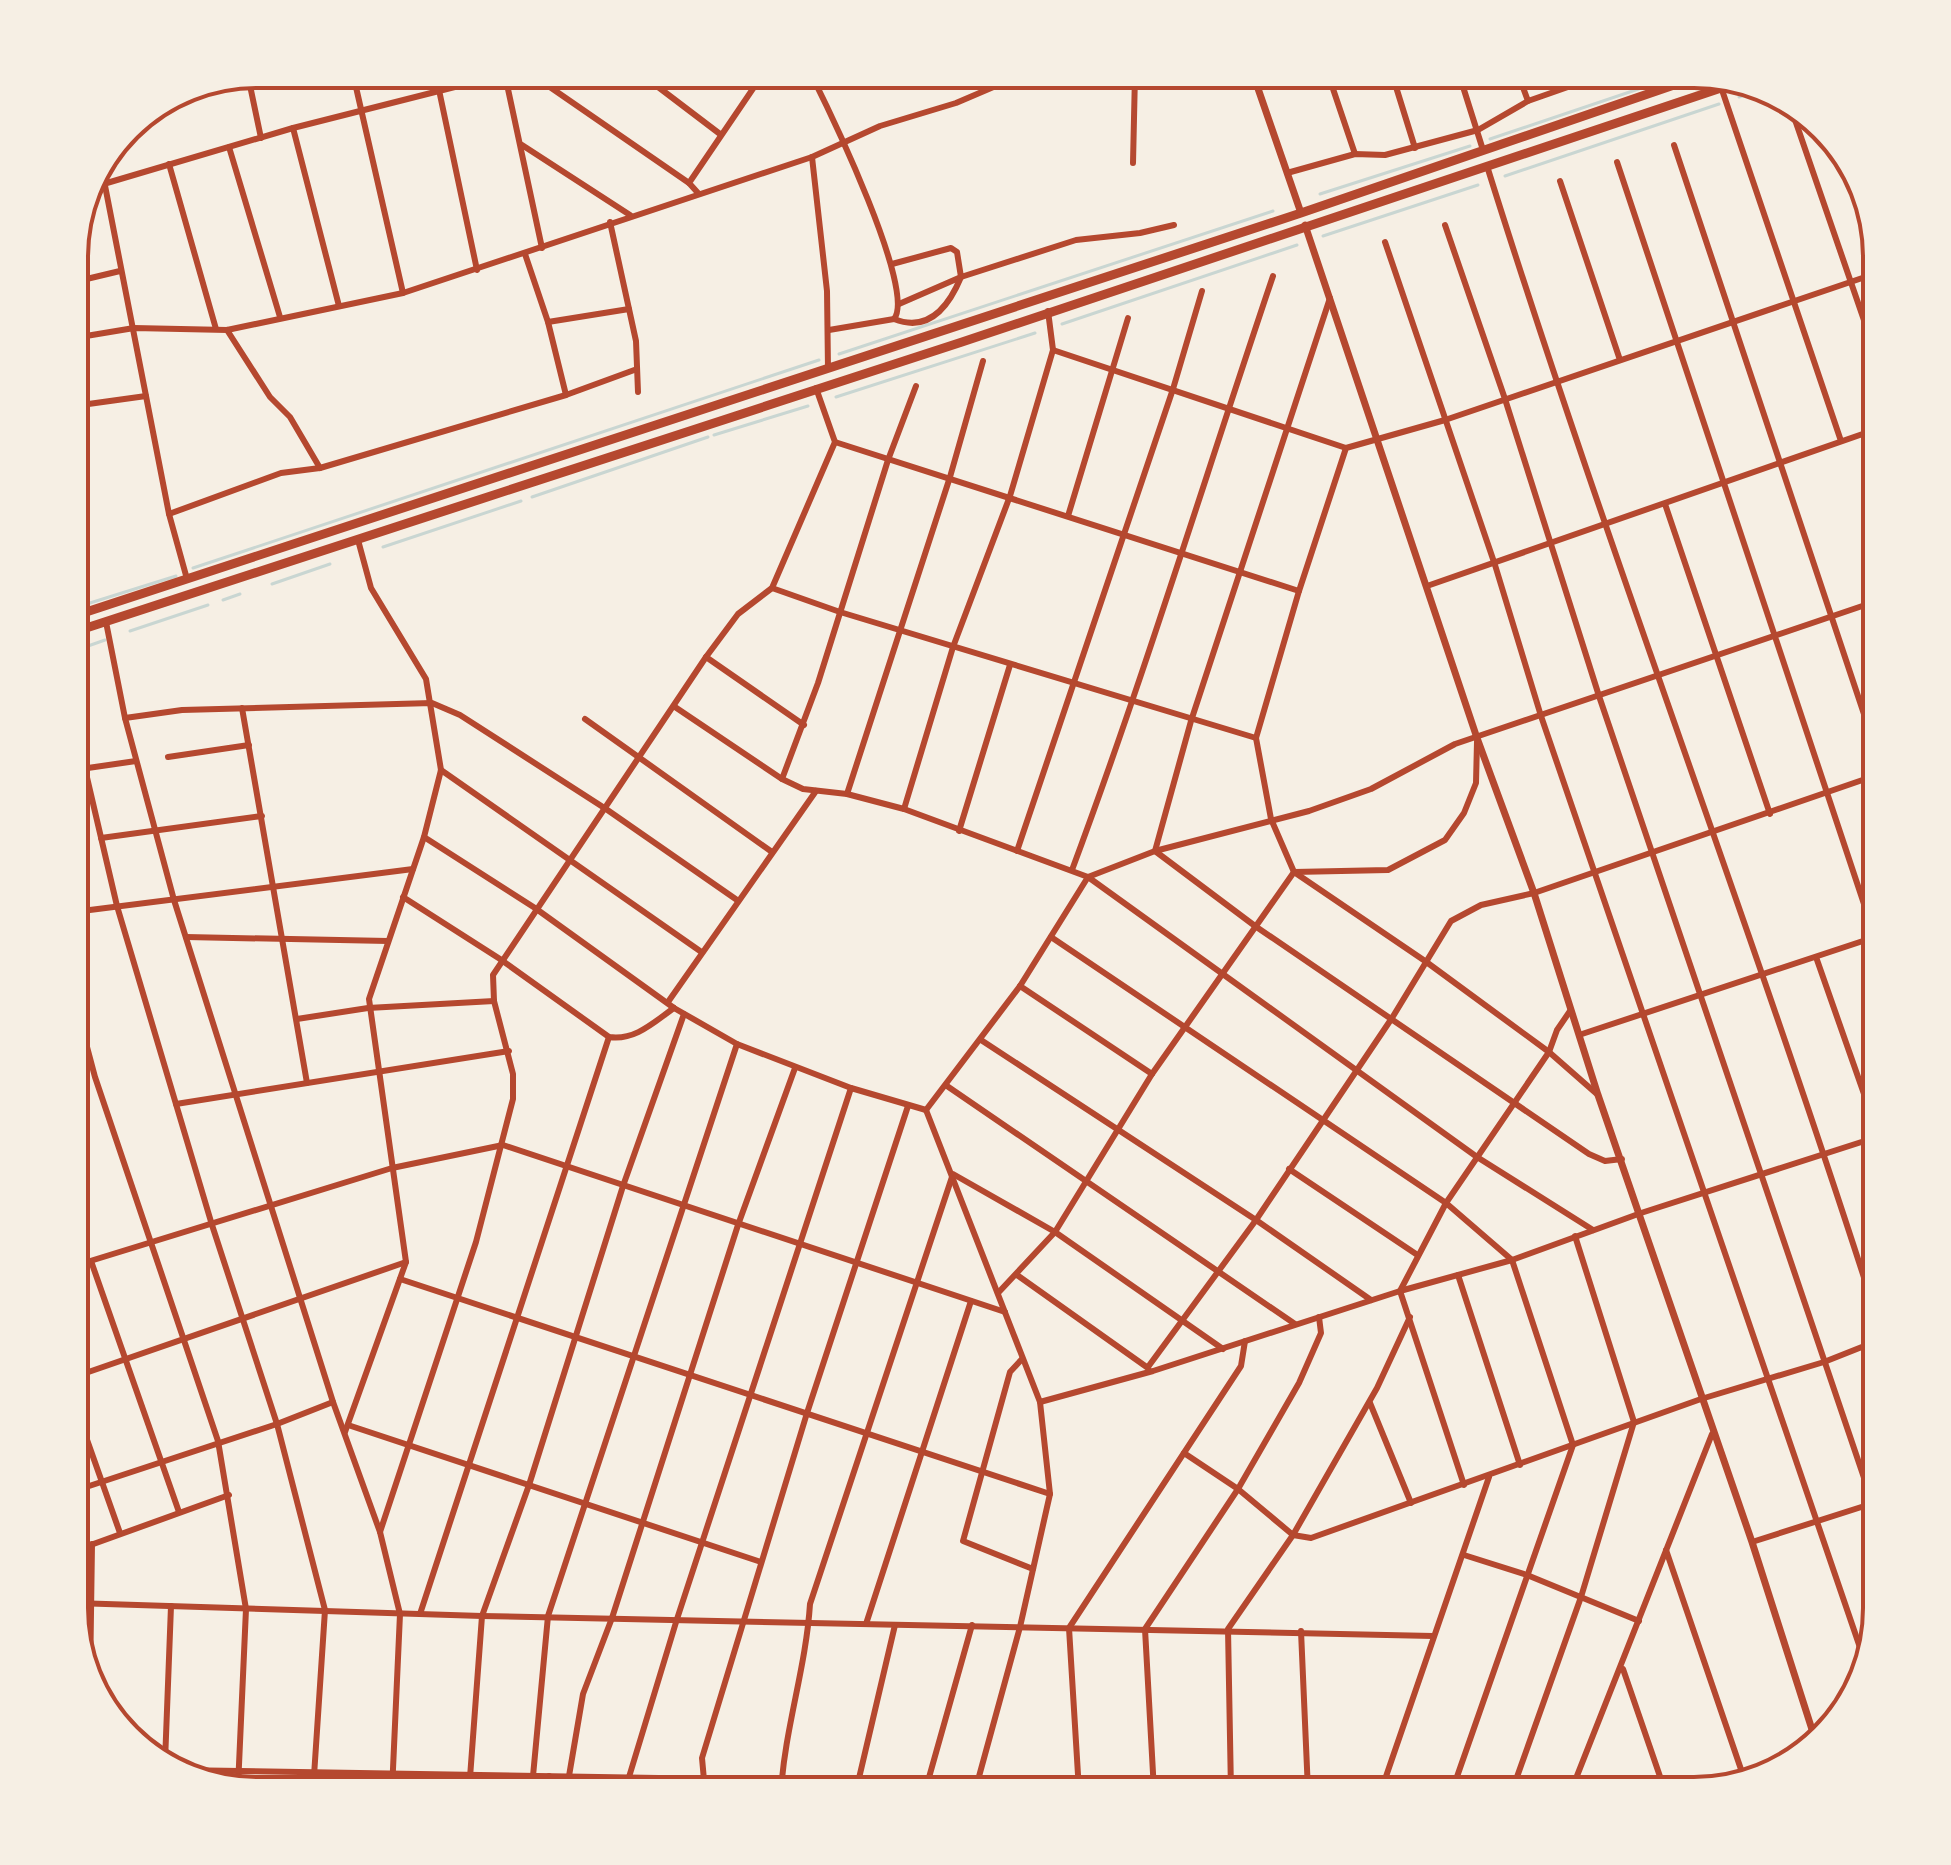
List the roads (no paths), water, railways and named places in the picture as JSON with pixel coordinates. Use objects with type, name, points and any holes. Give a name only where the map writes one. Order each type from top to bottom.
[{"type":"main road","points":[[88,611],[1301,213],[1665,88]]},
{"type":"main road","points":[[88,628],[1714,89]]},
{"type":"street","points":[[251,88],[261,138]]},
{"type":"street","points":[[356,88],[403,293]]},
{"type":"street","points":[[106,183],[293,128],[447,88]]},
{"type":"street","points":[[509,88],[542,248]]},
{"type":"street","points":[[552,88],[689,183],[698,193]]},
{"type":"street","points":[[659,88],[720,134]]},
{"type":"street","points":[[689,183],[753,88]]},
{"type":"street","points":[[818,88],[845,144],[892,264],[899,304],[894,319]]},
{"type":"street","points":[[88,336],[134,328],[227,330],[403,293],[812,157],[880,126],[956,103],[991,88]]},
{"type":"street","points":[[1133,163],[1135,88]]},
{"type":"street","points":[[1258,88],[1301,213]]},
{"type":"street","points":[[1333,88],[1355,154]]},
{"type":"street","points":[[1396,88],[1415,148]]},
{"type":"street","points":[[1464,88],[1483,150]]},
{"type":"street","points":[[1523,88],[1528,101]]},
{"type":"street","points":[[1287,173],[1355,154],[1385,155],[1478,130],[1528,101],[1561,88]]},
{"type":"street","points":[[439,90],[477,270]]},
{"type":"street","points":[[1722,90],[1841,441]]},
{"type":"street","points":[[1796,122],[1863,319]]},
{"type":"street","points":[[293,128],[339,306]]},
{"type":"street","points":[[522,145],[630,215]]},
{"type":"street","points":[[1674,145],[1863,710]]},
{"type":"street","points":[[229,147],[280,317]]},
{"type":"street","points":[[812,157],[829,330],[828,369]]},
{"type":"street","points":[[1617,162],[1678,340],[1772,636],[1863,902]]},
{"type":"street","points":[[169,164],[216,329]]},
{"type":"street","points":[[1487,166],[1863,1274]]},
{"type":"street","points":[[1560,181],[1620,360]]},
{"type":"street","points":[[105,184],[169,514],[187,579]]},
{"type":"street","points":[[610,222],[636,341],[638,392]]},
{"type":"street","points":[[899,304],[961,277],[1076,240],[1140,233],[1174,225]]},
{"type":"street","points":[[1305,225],[1477,738],[1534,893],[1598,1095],[1641,1213],[1712,1434],[1814,1728]]},
{"type":"street","points":[[1445,225],[1505,399],[1599,696],[1863,1469]]},
{"type":"street","points":[[1385,242],[1495,565],[1541,716],[1859,1645]]},
{"type":"street","points":[[829,330],[894,319],[914,323],[935,316],[952,299],[961,277],[957,252],[951,248],[892,264]]},
{"type":"street","points":[[525,254],[548,322],[566,395]]},
{"type":"street","points":[[88,279],[120,271]]},
{"type":"street","points":[[1072,870],[1134,703],[1273,276]]},
{"type":"street","points":[[1053,350],[1346,448],[1445,420],[1863,278]]},
{"type":"street","points":[[1017,851],[1173,389],[1202,291]]},
{"type":"street","points":[[1155,851],[1191,721],[1330,298]]},
{"type":"street","points":[[548,322],[629,309]]},
{"type":"street","points":[[904,809],[953,647],[1010,496],[1053,350],[1048,311]]},
{"type":"street","points":[[1068,516],[1128,318]]},
{"type":"street","points":[[227,330],[270,397],[290,417],[320,468]]},
{"type":"street","points":[[847,794],[950,477],[983,361]]},
{"type":"street","points":[[169,514],[281,473],[320,468],[566,395],[637,369]]},
{"type":"street","points":[[782,779],[804,725],[888,460],[916,386]]},
{"type":"street","points":[[380,1532],[456,1300],[503,1145],[513,1099],[509,1051],[494,1001],[493,975],[500,959],[571,861],[706,657],[738,614],[772,588],[835,442],[816,388]]},
{"type":"street","points":[[88,404],[146,396]]},
{"type":"street","points":[[1427,586],[1495,565],[1863,434]]},
{"type":"street","points":[[835,442],[1010,496],[1238,574],[1299,591]]},
{"type":"street","points":[[1346,448],[1299,591],[1256,738],[1271,819],[1294,872],[1425,961],[1549,1052],[1598,1095]]},
{"type":"street","points":[[1665,504],[1770,814]]},
{"type":"street","points":[[345,1434],[406,1262],[368,1008],[424,837],[441,770],[426,679],[414,654],[371,588],[358,540]]},
{"type":"street","points":[[772,588],[1010,665],[1256,738]]},
{"type":"street","points":[[926,1110],[1020,986],[1088,877],[1155,851],[1309,811],[1371,789],[1443,750],[1863,606]]},
{"type":"street","points":[[106,622],[125,718],[174,900],[333,1402],[380,1532],[400,1614],[393,1777]]},
{"type":"street","points":[[706,657],[804,725]]},
{"type":"street","points":[[959,831],[1010,665]]},
{"type":"street","points":[[125,718],[242,708],[432,703],[460,715],[606,809],[737,900]]},
{"type":"street","points":[[675,707],[782,779],[816,791],[847,794],[904,809],[1088,877],[1477,1157],[1593,1230]]},
{"type":"street","points":[[242,708],[307,1083]]},
{"type":"street","points":[[585,719],[772,852]]},
{"type":"street","points":[[1294,872],[1388,870],[1445,840],[1464,813],[1476,783],[1477,738]]},
{"type":"street","points":[[168,757],[249,745]]},
{"type":"street","points":[[88,769],[136,761]]},
{"type":"street","points":[[441,770],[700,951]]},
{"type":"street","points":[[1151,1369],[1183,1319],[1256,1220],[1456,917],[1495,901],[1534,893],[1863,780]]},
{"type":"street","points":[[88,782],[117,906],[212,1225],[277,1424],[325,1610],[314,1777]]},
{"type":"street","points":[[668,1002],[700,951],[816,791]]},
{"type":"street","points":[[101,838],[262,816]]},
{"type":"street","points":[[424,837],[535,908],[674,1008],[737,1044],[851,1088],[926,1110]]},
{"type":"street","points":[[1155,851],[1255,926],[1589,1154],[1605,1161],[1622,1159]]},
{"type":"street","points":[[88,910],[413,869]]},
{"type":"street","points":[[998,1293],[1055,1232],[1120,1131],[1152,1074],[1294,872]]},
{"type":"street","points":[[403,897],[500,959],[609,1037],[621,1039],[634,1035],[674,1008]]},
{"type":"street","points":[[186,937],[388,941]]},
{"type":"street","points":[[1051,937],[1446,1203],[1512,1260],[1573,1445],[1455,1777]]},
{"type":"street","points":[[1579,1035],[1863,943]]},
{"type":"street","points":[[1816,957],[1863,1093]]},
{"type":"street","points":[[1020,986],[1152,1074]]},
{"type":"street","points":[[297,1019],[368,1008],[494,1001]]},
{"type":"street","points":[[1464,1485],[1400,1291],[1416,1254],[1446,1203],[1549,1052],[1557,1030],[1570,1011]]},
{"type":"street","points":[[470,1775],[482,1616],[529,1485],[623,1186],[684,1014]]},
{"type":"street","points":[[420,1614],[609,1037]]},
{"type":"street","points":[[981,1040],[1256,1220],[1371,1300]]},
{"type":"street","points":[[533,1776],[548,1616],[737,1044]]},
{"type":"street","points":[[88,1051],[218,1441],[246,1609],[239,1776]]},
{"type":"street","points":[[176,1104],[509,1051]]},
{"type":"street","points":[[569,1776],[583,1694],[612,1618],[738,1225],[795,1068]]},
{"type":"street","points":[[947,1086],[1086,1184],[1219,1270],[1295,1324]]},
{"type":"street","points":[[629,1777],[677,1619],[851,1088]]},
{"type":"street","points":[[212,1771],[703,1777],[702,1758],[743,1620],[908,1106]]},
{"type":"street","points":[[926,1110],[1040,1402],[1050,1494],[1020,1627],[978,1777]]},
{"type":"street","points":[[1040,1402],[1223,1349],[1400,1291],[1512,1260],[1641,1213],[1825,1155],[1863,1140]]},
{"type":"street","points":[[88,1262],[392,1168],[503,1145],[798,1246],[1005,1312]]},
{"type":"street","points":[[1289,1169],[1416,1254]]},
{"type":"street","points":[[953,1174],[1055,1232],[1223,1349]]},
{"type":"street","points":[[781,1777],[810,1621],[810,1604],[914,1282],[953,1174]]},
{"type":"street","points":[[1517,1777],[1581,1597],[1634,1422],[1575,1236]]},
{"type":"street","points":[[91,1261],[123,1360],[179,1512]]},
{"type":"street","points":[[88,1372],[406,1262]]},
{"type":"street","points":[[1017,1275],[1151,1369]]},
{"type":"street","points":[[1458,1275],[1520,1465]]},
{"type":"street","points":[[400,1279],[632,1359],[750,1394],[1050,1494]]},
{"type":"street","points":[[866,1624],[971,1301]]},
{"type":"street","points":[[1153,1777],[1145,1629],[1238,1489],[1299,1383],[1321,1333],[1319,1317]]},
{"type":"street","points":[[1231,1777],[1228,1629],[1293,1535],[1369,1402],[1410,1317]]},
{"type":"street","points":[[1078,1777],[1069,1628],[1241,1366],[1245,1341]]},
{"type":"street","points":[[1184,1453],[1238,1489],[1293,1535],[1311,1538],[1634,1422],[1824,1362],[1863,1347]]},
{"type":"street","points":[[1022,1359],[1010,1372],[963,1541],[1033,1569]]},
{"type":"street","points":[[88,1486],[277,1424],[333,1402]]},
{"type":"street","points":[[1369,1402],[1411,1503]]},
{"type":"street","points":[[348,1425],[761,1562]]},
{"type":"street","points":[[1577,1777],[1712,1434]]},
{"type":"street","points":[[88,1444],[120,1533]]},
{"type":"street","points":[[1385,1777],[1489,1476]]},
{"type":"street","points":[[88,1546],[229,1495]]},
{"type":"street","points":[[1752,1542],[1863,1506]]},
{"type":"street","points":[[91,1641],[92,1544]]},
{"type":"street","points":[[1665,1549],[1741,1770]]},
{"type":"street","points":[[1464,1555],[1527,1575],[1639,1621]]},
{"type":"street","points":[[88,1603],[400,1614],[1228,1629],[1433,1636]]},
{"type":"street","points":[[165,1750],[171,1606]]},
{"type":"street","points":[[858,1777],[895,1625]]},
{"type":"street","points":[[929,1777],[972,1625]]},
{"type":"street","points":[[1301,1631],[1307,1777]]},
{"type":"street","points":[[1622,1667],[1660,1777]]},
{"type":"waterway","points":[[1490,139],[1641,88]]},
{"type":"waterway","points":[[1739,97],[1743,96]]},
{"type":"waterway","points":[[1505,176],[1719,104]]},
{"type":"waterway","points":[[1320,194],[1470,146]]},
{"type":"waterway","points":[[1323,236],[1478,185]]},
{"type":"waterway","points":[[839,354],[1273,211]]},
{"type":"waterway","points":[[1062,324],[1297,245]]},
{"type":"waterway","points":[[836,397],[1035,333]]},
{"type":"waterway","points":[[193,568],[819,360]]},
{"type":"waterway","points":[[714,435],[808,406]]},
{"type":"waterway","points":[[532,497],[708,437]]},
{"type":"waterway","points":[[383,547],[521,501]]},
{"type":"waterway","points":[[272,584],[330,564]]},
{"type":"waterway","points":[[88,604],[176,576]]},
{"type":"waterway","points":[[223,600],[240,594]]},
{"type":"waterway","points":[[130,631],[208,605]]},
{"type":"waterway","points":[[88,646],[105,640]]}]
